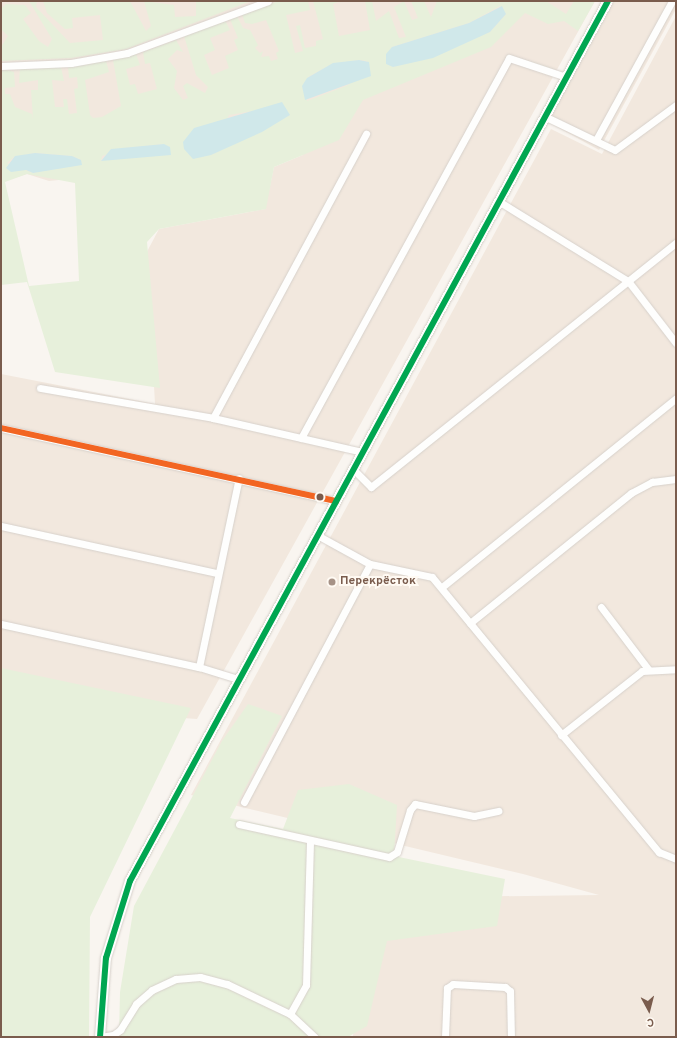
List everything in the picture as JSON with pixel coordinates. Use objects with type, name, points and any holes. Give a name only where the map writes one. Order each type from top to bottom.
[{"type":"street","points":[[1,66],[72,63],[127,53],[268,1]]},
{"type":"street","points":[[315,1037],[290,1014],[227,984],[200,977],[176,979],[136,1004],[125,1024],[113,1035],[100,1037],[106,958],[130,881],[238,679],[354,470],[362,452],[500,202],[608,1]]},
{"type":"street","points":[[596,140],[672,1]]},
{"type":"street","points":[[301,438],[509,58],[566,77]]},
{"type":"street","points":[[546,117],[615,150],[676,104]]},
{"type":"street","points":[[213,418],[366,134]]},
{"type":"street","points":[[500,202],[628,281],[676,343]]},
{"type":"street","points":[[354,470],[371,487],[676,243]]},
{"type":"street","points":[[40,388],[213,418],[362,452]]},
{"type":"street","points":[[442,587],[676,398]]},
{"type":"street","points":[[1,428],[239,478],[336,501]]},
{"type":"street","points":[[199,667],[216,573],[239,478]]},
{"type":"street","points":[[470,623],[631,493],[652,482],[676,479]]},
{"type":"street","points":[[1,526],[216,573]]},
{"type":"street","points":[[317,535],[370,564],[432,577],[442,587],[561,735],[659,852],[676,859]]},
{"type":"street","points":[[244,802],[370,564]]},
{"type":"street","points":[[601,607],[648,669]]},
{"type":"street","points":[[1,624],[199,667],[238,679]]},
{"type":"street","points":[[561,735],[648,669],[676,669]]},
{"type":"street","points":[[239,824],[389,857],[397,852],[410,810],[415,804],[474,816],[498,812]]},
{"type":"street","points":[[290,1014],[306,985],[310,840]]},
{"type":"street","points":[[445,1037],[447,988],[453,984],[505,987],[510,991],[511,1037]]},
{"type":"shaded area","points":[[1,1],[595,1],[197,719],[1,705],[1,374],[155,404],[151,331],[141,263],[159,229],[265,209],[274,167],[303,155],[49,181],[27,174],[1,182]]},
{"type":"shaded area","points":[[614,1],[676,1],[676,9],[599,150],[548,122]]},
{"type":"shaded area","points":[[676,16],[676,1037],[353,1037],[360,898],[599,895],[523,874],[191,795],[551,129],[602,154]]},
{"type":"green space","points":[[29,1],[37,1],[36,7],[70,43],[103,40],[100,15],[72,18],[73,28],[65,29],[47,13],[43,1],[130,1],[146,31],[151,26],[144,1],[174,5],[175,17],[196,16],[196,1],[251,1],[126,49],[71,58],[1,61],[1,47],[8,36],[1,29],[2,8],[6,4],[25,5],[31,13],[23,19],[39,41],[48,47],[52,39]]},
{"type":"green space","points":[[279,1],[308,1],[310,10],[286,15],[295,53],[303,51],[296,26],[300,25],[305,48],[316,46],[316,41],[323,39],[313,1],[339,1],[333,4],[339,36],[370,30],[365,1],[372,1],[376,21],[389,11],[399,38],[406,37],[394,7],[404,1],[412,20],[418,18],[411,1],[424,1],[431,17],[437,1],[546,1],[566,14],[574,1],[595,1],[578,31],[564,21],[548,24],[525,13],[491,47],[363,100],[339,140],[274,167],[266,209],[159,229],[147,242],[160,388],[55,372],[27,282],[1,285],[1,68],[14,72],[15,87],[5,88],[5,94],[10,94],[15,107],[32,114],[33,119],[31,90],[38,90],[38,80],[19,83],[20,68],[61,67],[64,81],[52,80],[55,107],[64,107],[63,99],[67,99],[69,114],[77,113],[74,89],[78,88],[77,77],[69,78],[68,67],[106,61],[109,72],[85,80],[90,115],[93,118],[102,117],[121,106],[113,60],[136,54],[140,65],[126,69],[130,85],[135,84],[138,94],[157,89],[150,63],[145,64],[143,52],[176,40],[183,52],[177,50],[168,59],[177,71],[174,88],[183,100],[188,98],[183,86],[187,83],[205,93],[208,87],[196,75],[184,36],[222,20],[226,22],[230,30],[210,38],[215,50],[204,55],[212,75],[229,68],[225,56],[238,50],[234,40],[238,38],[230,19],[237,16],[243,28],[250,30],[258,45],[255,48],[260,53],[263,51],[261,57],[269,56],[271,61],[278,59],[276,53],[279,51],[266,20],[252,24],[245,23],[242,14]],"holes":[[[500,6],[506,14],[490,32],[393,67],[392,47],[469,23]],[[359,60],[367,61],[370,71],[346,86],[307,101],[308,77],[330,65]],[[271,108],[290,115],[211,155],[229,115]],[[164,144],[101,161],[102,156],[126,148]],[[35,153],[72,156],[81,160],[33,173],[7,163],[14,157]],[[27,174],[75,183],[79,281],[29,286],[5,182]]]},
{"type":"green space","points":[[1,668],[191,708],[90,917],[89,1037],[1,1037]]},
{"type":"green space","points":[[248,704],[282,716],[230,818],[283,829],[298,790],[349,784],[397,805],[394,856],[505,879],[497,926],[387,941],[367,1026],[348,1037],[119,1037],[120,992],[134,906],[222,741]]},
{"type":"water","points":[[502,6],[506,14],[490,32],[433,58],[393,67],[386,64],[386,54],[392,47],[469,23]]},
{"type":"water","points":[[359,60],[369,62],[371,76],[305,100],[302,86],[307,78],[333,63]]},
{"type":"water","points":[[282,102],[290,115],[262,132],[211,155],[193,159],[184,149],[183,142],[194,128]]},
{"type":"water","points":[[164,144],[170,147],[171,155],[101,161],[111,149]]},
{"type":"water","points":[[35,153],[72,156],[81,160],[82,165],[33,173],[26,170],[11,172],[6,168],[15,156]]},
{"type":"transit line","points":[[100,1037],[106,958],[130,881],[608,1]]},
{"type":"transit line","points":[[1,428],[336,501]]},
{"type":"place","name":"Перекрёсток","points":[[332,582]]}]
